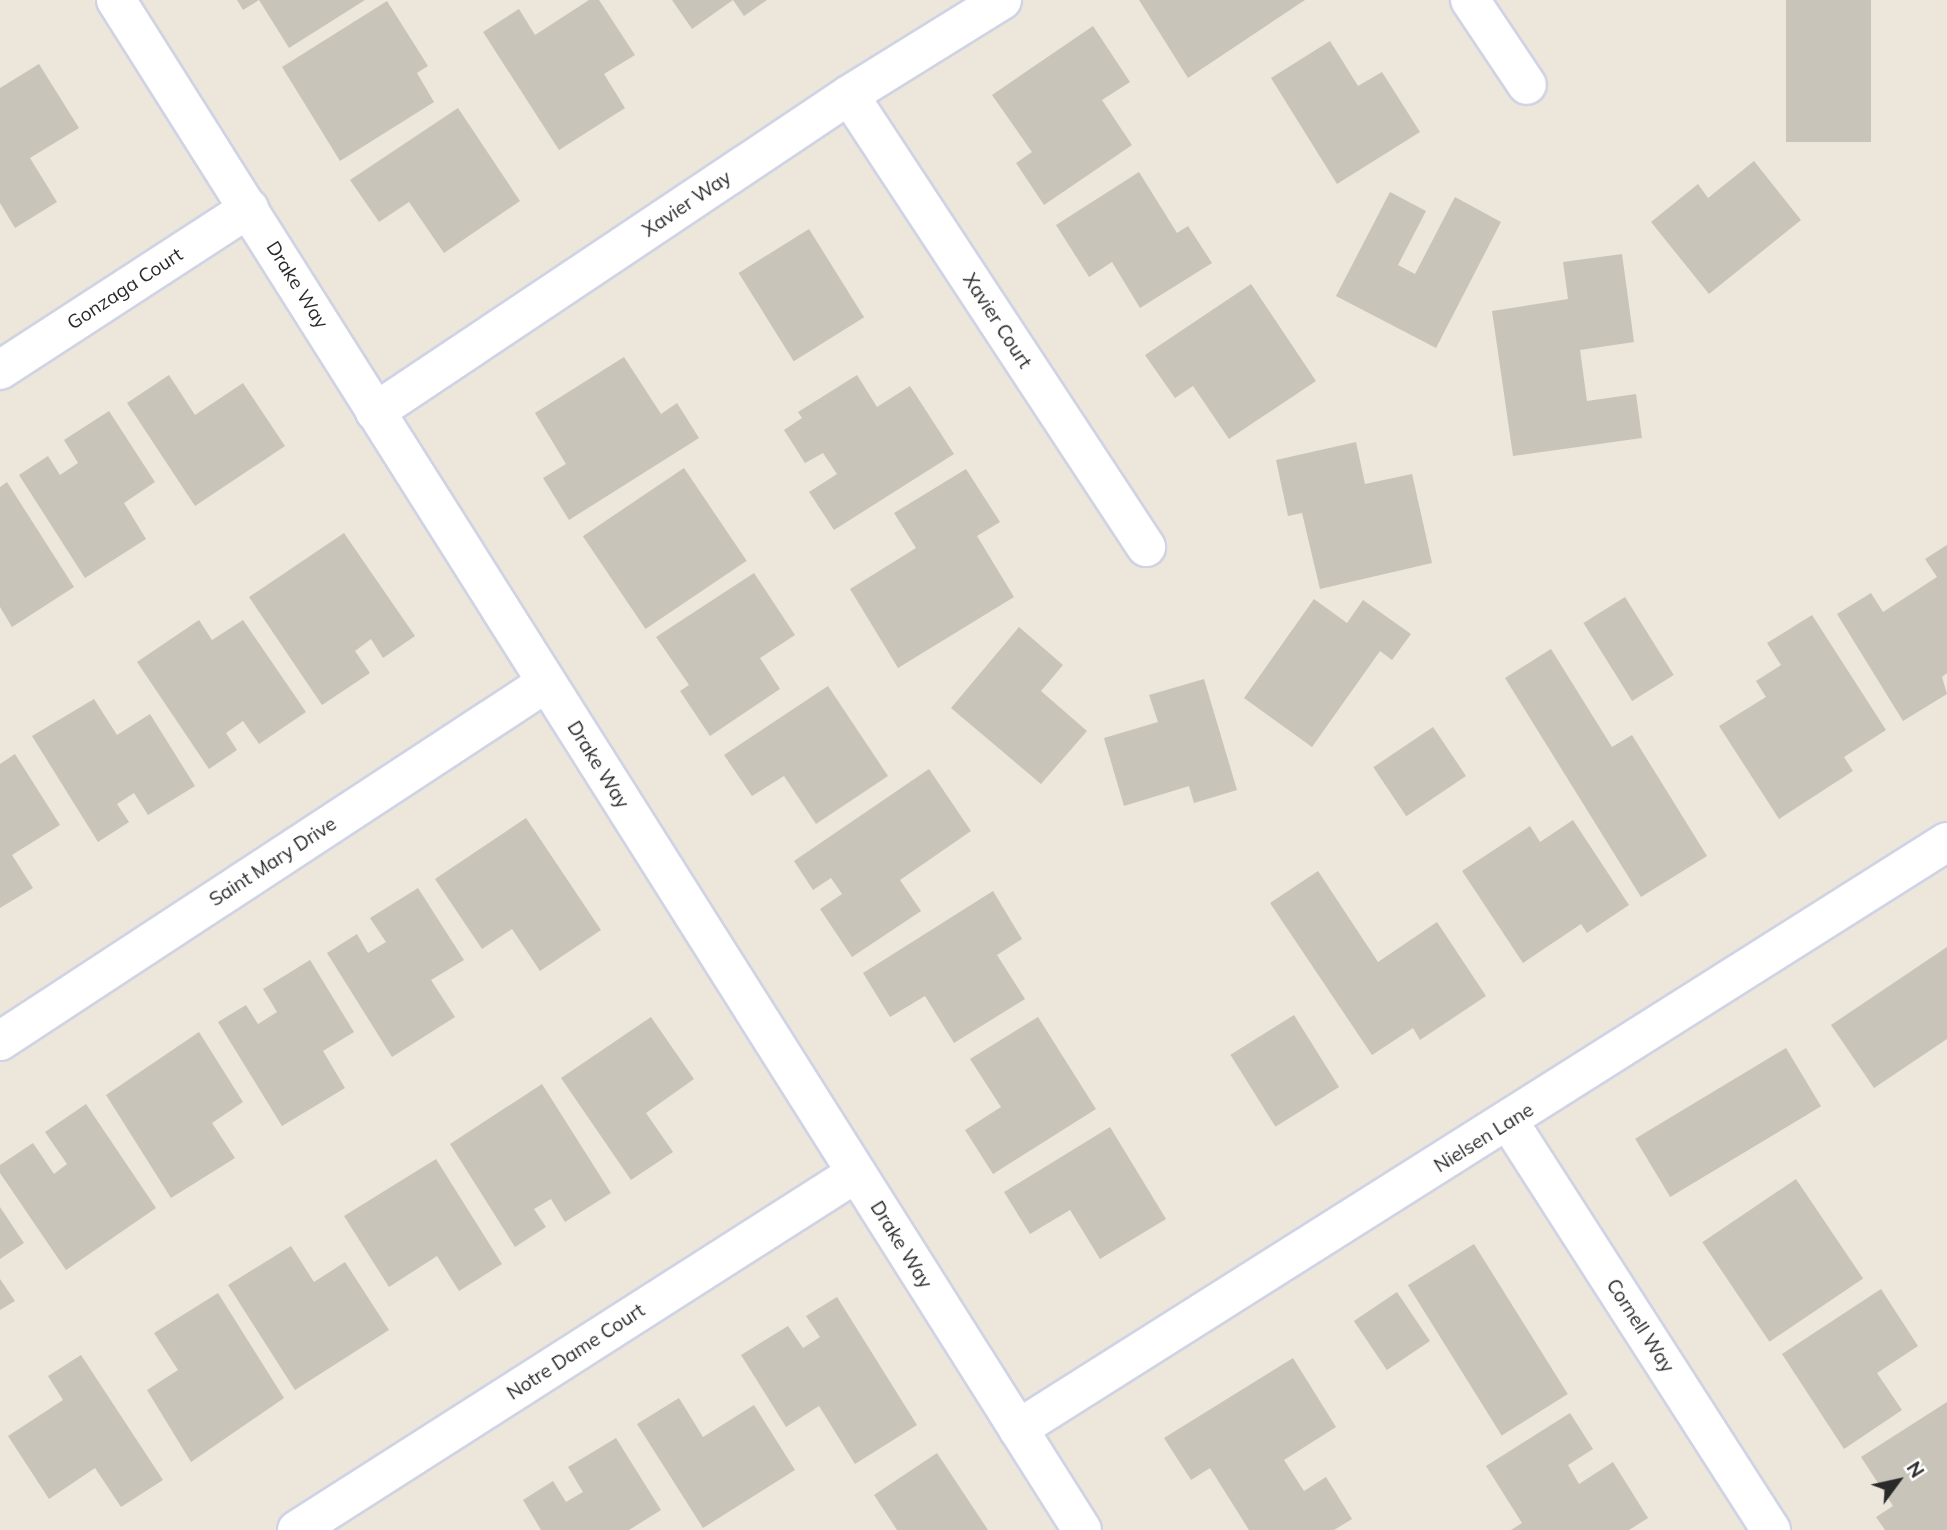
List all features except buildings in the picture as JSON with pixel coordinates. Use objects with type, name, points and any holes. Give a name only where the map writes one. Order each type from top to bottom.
[{"type":"street","name":"Drake Way","points":[[116,0],[1082,1530]]},
{"type":"street","name":"Xavier Way","points":[[375,412],[849,95],[1002,0]]},
{"type":"street","points":[[1470,0],[1527,85]]},
{"type":"street","name":"Xavier Court","points":[[849,95],[1146,547]]},
{"type":"street","name":"Gonzaga Court","points":[[0,370],[249,208]]},
{"type":"street","name":"Saint Mary Drive","points":[[0,1041],[546,683]]},
{"type":"street","name":"Nielsen Lane","points":[[1018,1429],[1509,1122],[1947,842]]},
{"type":"street","name":"Cornell Way","points":[[1509,1122],[1771,1530]]},
{"type":"street","name":"Notre Dame Court","points":[[297,1530],[856,1173]]}]
